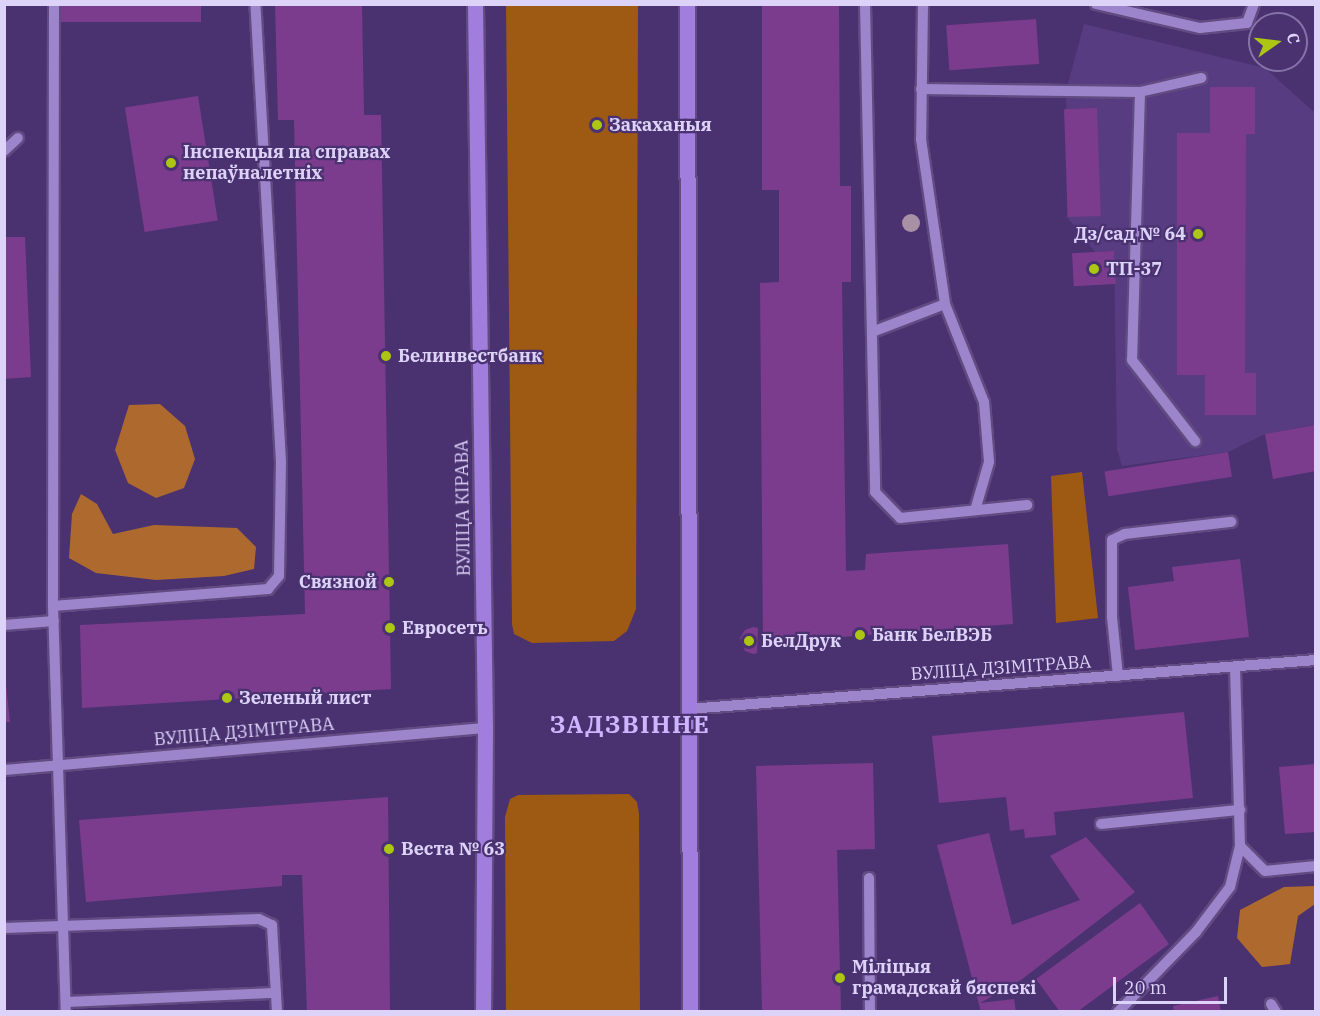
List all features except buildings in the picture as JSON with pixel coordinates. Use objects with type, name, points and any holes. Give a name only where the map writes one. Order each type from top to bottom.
[{"type":"main road","name":"ВУЛІЦА КІРАВА","points":[[475,4],[485,728],[483,1011]]},
{"type":"main road","points":[[687,4],[690,1011]]},
{"type":"street","points":[[54,4],[53,606],[56,765],[66,1007],[276,993]]},
{"type":"street","points":[[53,606],[268,589],[279,576],[280,462],[255,4]]},
{"type":"street","points":[[865,4],[875,492],[900,518],[976,507],[1027,505]]},
{"type":"street","points":[[923,4],[921,139],[945,304],[984,402],[989,462],[976,507]]},
{"type":"street","points":[[1096,4],[1200,28],[1247,22],[1254,4]]},
{"type":"street","points":[[921,89],[1140,92],[1201,78]]},
{"type":"street","points":[[1140,92],[1132,360],[1195,441]]},
{"type":"street","points":[[4,151],[18,138]]},
{"type":"street","points":[[872,332],[945,304]]},
{"type":"street","points":[[1118,676],[1112,616],[1112,540],[1125,534],[1231,522]]},
{"type":"street","points":[[4,625],[54,621]]},
{"type":"street","name":"ВУЛІЦА ДЗІМІТРАВА","points":[[688,710],[1316,660]]},
{"type":"street","points":[[1118,1011],[1196,932],[1230,887],[1240,846],[1235,667]]},
{"type":"street","name":"ВУЛІЦА ДЗІМІТРАВА","points":[[4,770],[485,728]]},
{"type":"street","points":[[1101,824],[1240,810]]},
{"type":"street","points":[[1240,846],[1265,871],[1316,866]]},
{"type":"street","points":[[869,878],[870,1011]]},
{"type":"street","points":[[4,928],[259,919],[272,925],[277,1011]]},
{"type":"shaded area","points":[[506,5],[638,5],[636,609],[627,631],[614,641],[532,643],[514,634],[512,624]]},
{"type":"shaded area","name":"Дз/сад № 64","points":[[1084,24],[1248,64],[1248,72],[1269,72],[1315,113],[1315,425],[1265,434],[1228,452],[1122,466],[1117,449],[1114,251],[1095,252],[1067,217],[1066,91]]},
{"type":"shaded area","points":[[160,404],[185,426],[195,459],[184,488],[156,498],[128,483],[115,450],[129,405]]},
{"type":"shaded area","points":[[1082,472],[1098,618],[1056,623],[1051,476]]},
{"type":"shaded area","points":[[81,494],[97,504],[113,534],[154,525],[237,528],[256,547],[254,569],[224,576],[156,580],[96,573],[69,558],[72,514]]},
{"type":"shaded area","points":[[629,794],[637,802],[639,814],[640,1011],[506,1011],[505,817],[510,799],[518,795]]},
{"type":"shaded area","points":[[1315,886],[1315,904],[1298,916],[1290,964],[1262,967],[1237,938],[1240,910],[1284,887]]},
{"type":"place","name":"Закаханыя","points":[[597,125]]},
{"type":"place","name":"Інспекцыя па справах непаўналетніх","points":[[171,163]]},
{"type":"place","name":"Дз/сад № 64","points":[[1198,234]]},
{"type":"place","name":"ТП-37","points":[[1094,269]]},
{"type":"place","name":"Белинвестбанк","points":[[386,356]]},
{"type":"place","name":"Связной","points":[[389,582]]},
{"type":"place","name":"Евросеть","points":[[390,628]]},
{"type":"place","name":"Банк БелВЭБ","points":[[860,635]]},
{"type":"place","name":"БелДрук","points":[[749,641]]},
{"type":"place","name":"Зеленый лист","points":[[227,698]]},
{"type":"place","name":"Веста № 63","points":[[389,849]]},
{"type":"place","name":"Міліцыя грамадскай бяспекі","points":[[840,978]]},
{"type":"district","name":"ЗАДЗВІННЕ","points":[[630,725]]}]
